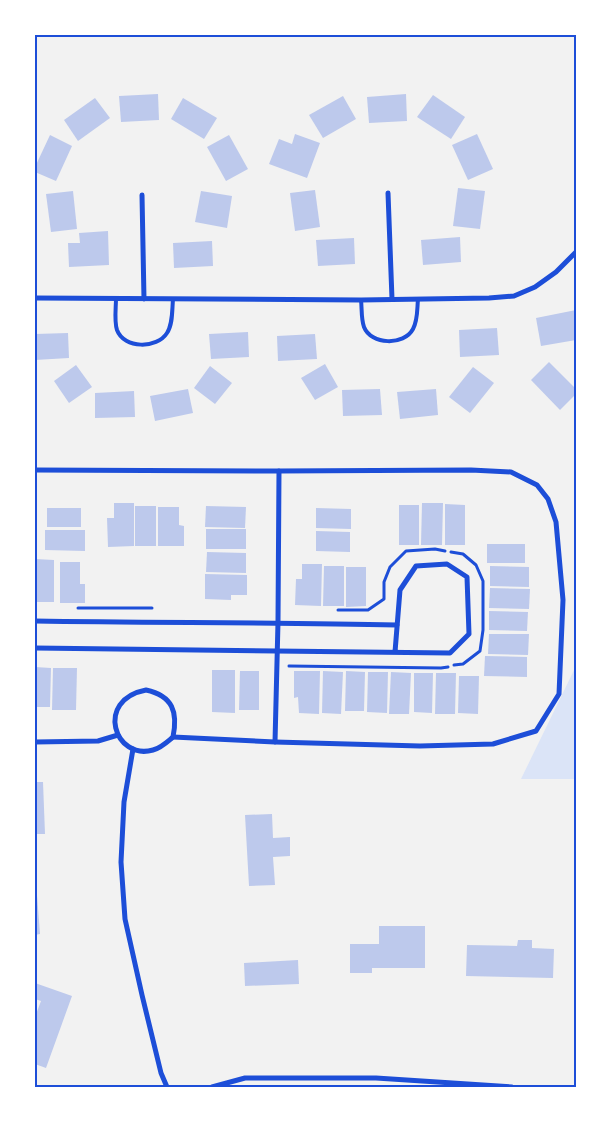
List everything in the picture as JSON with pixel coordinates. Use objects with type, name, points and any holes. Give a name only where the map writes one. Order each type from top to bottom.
[{"type":"street","points":[[388,193],[392,299]]},
{"type":"street","points":[[142,195],[144,298]]},
{"type":"street","points":[[35,298],[361,300],[514,296],[534,287],[556,272],[576,252]]},
{"type":"street","points":[[35,470],[471,470],[512,472],[537,485],[548,499],[556,522],[564,600],[559,694],[536,731],[493,744],[420,746],[173,737]]},
{"type":"street","points":[[275,742],[279,471]]},
{"type":"street","points":[[35,648],[450,653],[469,634],[467,577],[447,564],[416,566],[400,590],[395,652]]},
{"type":"street","points":[[35,621],[148,623],[278,622],[397,625]]},
{"type":"street","points":[[146,690],[156,692],[165,698],[175,714],[176,724],[173,737],[161,747],[152,750],[142,751],[124,743],[115,725],[116,714],[120,705],[126,697],[136,692],[146,690]]},
{"type":"street","points":[[35,742],[98,741],[118,734]]},
{"type":"street","points":[[133,748],[124,802],[121,862],[125,919],[161,1073],[167,1087]]},
{"type":"street","points":[[212,1087],[244,1078],[376,1078],[512,1087]]},
{"type":"lane","points":[[116,298],[117,330],[122,338],[131,343],[143,345],[163,339],[168,332],[172,299]]},
{"type":"lane","points":[[361,300],[364,327],[368,334],[383,341],[395,341],[405,338],[412,331],[416,320],[418,299]]},
{"type":"shaded area","points":[[576,666],[576,779],[521,779]]},
{"type":"building","points":[[158,94],[159,120],[121,122],[119,96]]},
{"type":"building","points":[[406,94],[407,121],[369,123],[367,97]]},
{"type":"building","points":[[433,95],[465,117],[451,139],[417,117]]},
{"type":"building","points":[[343,96],[356,119],[323,138],[309,115]]},
{"type":"building","points":[[95,98],[110,118],[78,141],[64,120]]},
{"type":"building","points":[[183,98],[217,118],[204,139],[171,119]]},
{"type":"building","points":[[295,134],[320,143],[307,178],[269,164],[279,139],[292,144]]},
{"type":"building","points":[[477,134],[493,169],[468,180],[452,145]]},
{"type":"building","points":[[50,135],[72,146],[56,181],[35,172],[35,167]]},
{"type":"building","points":[[229,135],[248,169],[226,181],[207,147]]},
{"type":"building","points":[[458,188],[485,191],[480,229],[453,226]]},
{"type":"building","points":[[315,190],[320,227],[295,231],[290,193]]},
{"type":"building","points":[[73,191],[77,229],[51,232],[46,194]]},
{"type":"building","points":[[201,191],[232,196],[227,228],[195,222]]},
{"type":"building","points":[[108,231],[109,265],[69,267],[68,243],[80,243],[79,233]]},
{"type":"building","points":[[460,237],[461,262],[423,265],[421,240]]},
{"type":"building","points":[[354,238],[355,264],[318,266],[316,240]]},
{"type":"building","points":[[212,241],[213,266],[174,268],[173,243]]},
{"type":"building","points":[[576,310],[576,340],[541,346],[536,318]]},
{"type":"building","points":[[497,328],[499,355],[460,357],[459,330]]},
{"type":"building","points":[[248,332],[249,357],[211,359],[209,334]]},
{"type":"building","points":[[68,333],[69,358],[35,360],[35,334]]},
{"type":"building","points":[[315,334],[317,359],[278,361],[277,336]]},
{"type":"building","points":[[549,362],[576,389],[576,394],[560,410],[531,380]]},
{"type":"building","points":[[325,364],[338,387],[315,400],[301,378]]},
{"type":"building","points":[[76,365],[92,387],[69,403],[54,381]]},
{"type":"building","points":[[210,366],[232,383],[215,404],[194,388]]},
{"type":"building","points":[[473,367],[494,383],[470,413],[449,397]]},
{"type":"building","points":[[188,389],[193,413],[155,421],[150,396]]},
{"type":"building","points":[[380,389],[382,415],[343,416],[342,390]]},
{"type":"building","points":[[436,389],[438,415],[400,419],[397,392]]},
{"type":"building","points":[[134,391],[135,417],[95,418],[95,393]]},
{"type":"building","points":[[114,503],[134,503],[134,546],[108,547],[107,518],[114,518]]},
{"type":"building","points":[[422,503],[443,503],[442,545],[421,545]]},
{"type":"building","points":[[445,504],[465,505],[465,545],[445,545]]},
{"type":"building","points":[[399,505],[419,505],[419,545],[399,545]]},
{"type":"building","points":[[135,506],[156,506],[156,546],[135,546]]},
{"type":"building","points":[[206,506],[246,507],[245,528],[205,527]]},
{"type":"building","points":[[158,507],[179,507],[179,525],[184,526],[184,546],[158,546]]},
{"type":"building","points":[[47,508],[81,508],[81,527],[47,527]]},
{"type":"building","points":[[316,508],[351,509],[351,529],[316,528]]},
{"type":"building","points":[[206,529],[246,529],[246,549],[206,549]]},
{"type":"building","points":[[45,530],[85,530],[85,551],[45,550]]},
{"type":"building","points":[[316,531],[350,532],[350,552],[316,551]]},
{"type":"building","points":[[487,544],[525,544],[525,563],[487,563]]},
{"type":"building","points":[[207,552],[246,553],[246,573],[206,572]]},
{"type":"building","points":[[35,559],[54,560],[54,602],[35,602]]},
{"type":"building","points":[[60,562],[80,562],[80,584],[85,584],[85,603],[60,603]]},
{"type":"building","points":[[302,564],[322,564],[321,606],[295,605],[296,579],[302,579]]},
{"type":"building","points":[[324,566],[344,566],[344,606],[323,606]]},
{"type":"building","points":[[490,566],[529,567],[529,587],[490,586]]},
{"type":"building","points":[[346,567],[366,567],[366,606],[346,607]]},
{"type":"building","points":[[205,574],[247,575],[247,595],[231,595],[231,600],[205,599]]},
{"type":"building","points":[[490,588],[530,589],[529,609],[489,608]]},
{"type":"building","points":[[489,611],[528,612],[527,631],[489,630]]},
{"type":"building","points":[[489,634],[529,634],[528,655],[488,654]]},
{"type":"building","points":[[485,656],[527,657],[527,677],[484,676]]},
{"type":"building","points":[[35,667],[51,668],[50,707],[35,707]]},
{"type":"building","points":[[53,668],[77,668],[76,710],[52,710]]},
{"type":"building","points":[[212,670],[235,670],[235,713],[212,712]]},
{"type":"building","points":[[240,671],[259,671],[259,710],[239,710]]},
{"type":"building","points":[[294,671],[320,671],[319,714],[299,713],[298,697],[294,698]]},
{"type":"building","points":[[323,671],[343,672],[341,714],[322,713]]},
{"type":"building","points":[[346,671],[365,672],[364,711],[345,711]]},
{"type":"building","points":[[368,672],[388,672],[387,713],[367,712]]},
{"type":"building","points":[[391,672],[411,673],[409,714],[389,714]]},
{"type":"building","points":[[414,673],[433,673],[432,713],[414,712]]},
{"type":"building","points":[[436,673],[456,673],[455,714],[435,714]]},
{"type":"building","points":[[459,676],[479,676],[478,714],[458,713]]},
{"type":"building","points":[[35,782],[43,782],[45,834],[35,834]]},
{"type":"building","points":[[272,814],[273,838],[290,837],[290,856],[273,857],[275,885],[249,886],[245,815]]},
{"type":"building","points":[[35,882],[40,934],[35,935]]},
{"type":"building","points":[[379,926],[425,926],[425,968],[372,968],[372,973],[350,973],[350,944],[379,944]]},
{"type":"building","points":[[518,940],[532,940],[532,948],[554,949],[553,978],[466,976],[467,945],[517,946]]},
{"type":"building","points":[[298,960],[299,984],[245,986],[244,963]]},
{"type":"building","points":[[35,983],[72,996],[46,1068],[35,1064],[35,1017],[41,1001],[35,999]]}]
